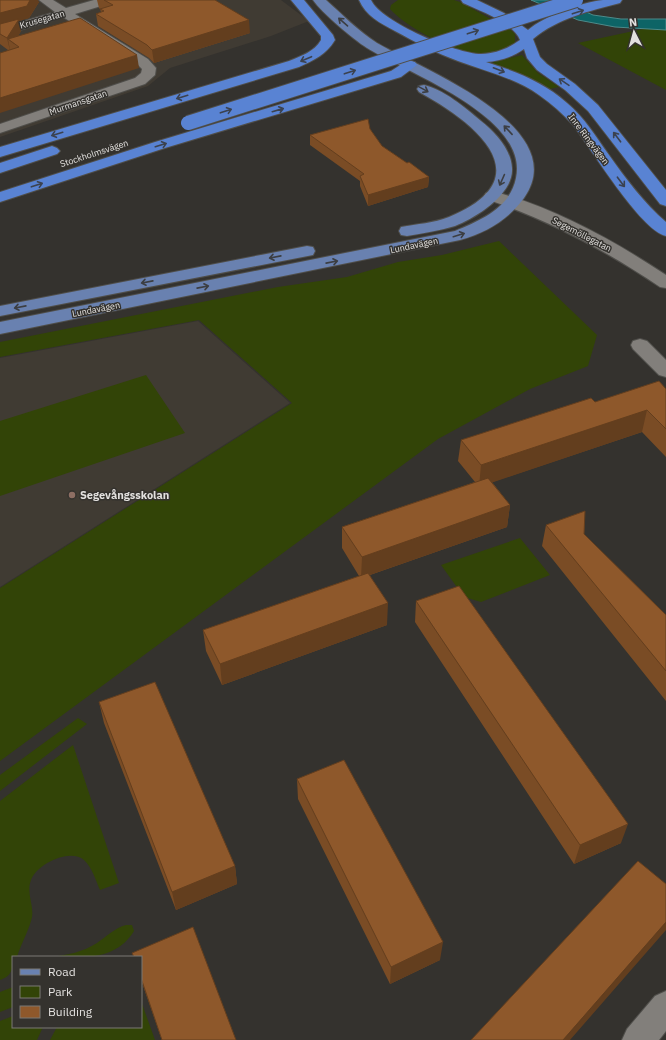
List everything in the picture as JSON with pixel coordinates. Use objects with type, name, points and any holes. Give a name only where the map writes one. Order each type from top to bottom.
[{"type":"highway","points":[[0,152],[294,64],[311,57],[320,51],[325,45],[328,40],[327,35],[297,0]]},
{"type":"highway","points":[[365,0],[370,9],[380,8],[422,41],[449,53],[470,57],[494,57],[515,51],[526,39],[542,26],[555,19],[616,0]]},
{"type":"highway","name":"Inre Ringvägen","points":[[467,0],[513,24],[524,33],[534,58],[542,67],[570,86],[593,108],[666,201]]},
{"type":"highway","points":[[181,117],[541,0]]},
{"type":"highway","points":[[181,117],[576,0]]},
{"type":"highway","name":"Inre Ringvägen","points":[[449,53],[519,78],[554,99],[582,128],[627,190],[666,231]]},
{"type":"highway","points":[[0,197],[191,136],[396,74],[410,65]]},
{"type":"highway","name":"Stockholmsvägen","points":[[0,168],[75,144],[181,117]]},
{"type":"highway","name":"Stockholmsvägen","points":[[0,183],[181,117]]},
{"type":"main road","name":"Lundavägen","points":[[302,0],[339,36],[396,74],[447,103],[465,116],[490,139],[503,158],[505,168],[504,177],[492,196],[474,210],[454,220],[394,234]]},
{"type":"main road","name":"Lundavägen","points":[[0,328],[393,250],[460,235],[488,223],[513,202],[520,191],[526,164],[519,146],[512,134],[488,111],[476,102],[372,45],[355,33],[319,0]]},
{"type":"main road","name":"Lundavägen","points":[[0,311],[327,247]]},
{"type":"street","points":[[45,0],[65,13]]},
{"type":"street","name":"Krusegatan","points":[[0,32],[107,0]]},
{"type":"street","name":"Murmansgatan","points":[[0,129],[140,81],[148,75],[149,68],[144,62],[65,13]]},
{"type":"street","name":"Segemöllegatan","points":[[492,196],[513,202],[577,231],[619,253],[666,283]]},
{"type":"street","points":[[640,346],[666,371]]},
{"type":"street","points":[[638,1040],[666,1007]]},
{"type":"shaded area","points":[[0,0],[281,0],[309,21],[271,36],[170,68],[148,86],[0,137]]},
{"type":"shaded area","name":"Segevångsskolan","points":[[198,321],[290,403],[0,587],[0,358]]},
{"type":"green space","points":[[398,0],[454,0],[460,2],[511,30],[515,34],[515,43],[503,51],[488,54],[470,52],[451,46],[432,38],[400,18],[390,9],[391,5]]},
{"type":"green space","points":[[666,24],[666,90],[578,43]]},
{"type":"green space","points":[[522,55],[538,73],[559,87],[549,89],[539,83],[493,64],[493,62]]},
{"type":"green space","points":[[499,241],[597,335],[588,366],[530,389],[438,439],[0,761],[0,588],[292,403],[199,320],[0,357],[0,342],[278,287],[347,277],[398,262],[442,255]]},
{"type":"green space","points":[[146,375],[185,433],[0,496],[0,421]]},
{"type":"green space","points":[[520,538],[550,575],[481,602],[464,597],[441,565]]},
{"type":"green space","points":[[78,718],[87,724],[0,791],[0,775]]},
{"type":"green space","points":[[73,745],[119,883],[100,890],[94,874],[89,866],[84,860],[78,857],[63,857],[47,863],[40,868],[31,880],[29,890],[32,917],[29,926],[17,956],[12,956],[11,972],[0,980],[0,801]]},
{"type":"green space","points":[[132,925],[134,931],[126,941],[107,953],[96,956],[56,956],[86,949],[122,926]]},
{"type":"green space","points":[[12,987],[12,1007],[0,1012],[0,992]]},
{"type":"green space","points":[[142,1004],[155,1040],[50,1040],[56,1028],[142,1028]]},
{"type":"green space","points":[[12,1016],[12,1028],[43,1028],[37,1040],[0,1040],[0,1021]]},
{"type":"water","points":[[531,0],[559,0],[593,15],[621,19],[666,19],[666,30],[615,27],[578,20]]},
{"type":"building","points":[[0,0],[30,0],[27,6],[0,13]]},
{"type":"building","points":[[104,0],[215,0],[249,20],[152,50],[147,45],[96,14],[104,11],[100,9],[113,5]]},
{"type":"building","points":[[80,18],[137,55],[0,98],[0,53],[19,47],[8,39]]},
{"type":"building","points":[[19,19],[7,38],[0,34],[0,24]]},
{"type":"building","points":[[368,119],[370,129],[382,146],[407,163],[409,162],[429,177],[368,195],[360,176],[364,174],[310,135]]},
{"type":"building","points":[[659,381],[666,389],[666,429],[647,410],[481,465],[461,440],[591,398],[595,402]]},
{"type":"building","points":[[488,478],[510,505],[362,557],[342,527]]},
{"type":"building","points":[[585,511],[584,534],[666,615],[666,671],[546,525]]},
{"type":"building","points":[[368,573],[388,603],[220,664],[203,630]]},
{"type":"building","points":[[459,586],[628,824],[580,845],[416,601]]},
{"type":"building","points":[[155,682],[235,866],[172,892],[99,702]]},
{"type":"building","points":[[344,760],[443,942],[391,967],[297,779]]},
{"type":"building","points":[[638,861],[666,884],[666,922],[563,1040],[471,1040]]},
{"type":"building","points":[[193,927],[236,1040],[162,1040],[142,981],[142,956],[134,956],[132,953]]},
{"type":"place","name":"Segevångsskolan","points":[[72,495]]}]
